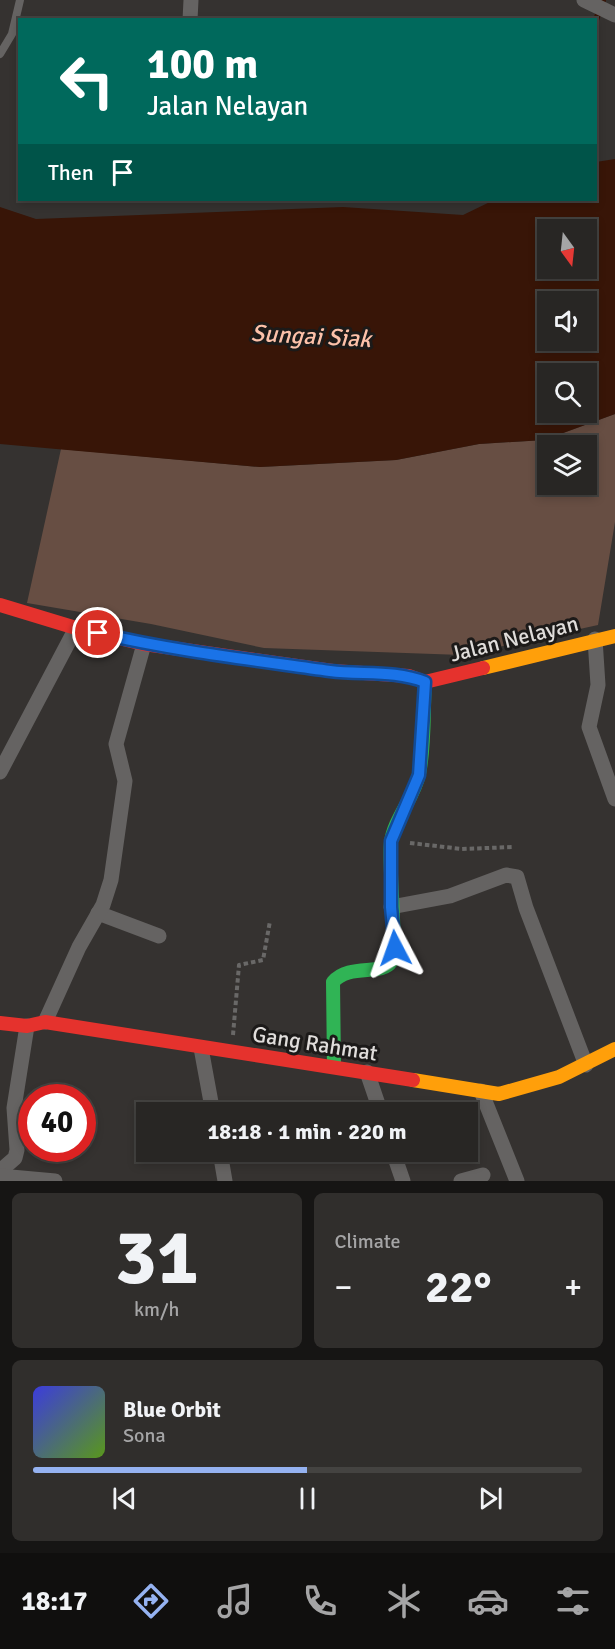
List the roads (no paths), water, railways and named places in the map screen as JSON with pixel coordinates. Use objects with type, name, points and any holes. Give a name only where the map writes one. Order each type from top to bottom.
[{"type":"street","points":[[190,18],[191,0]]},
{"type":"street","points":[[590,3],[615,15]]},
{"type":"street","name":"Jalan Nelayan","points":[[0,605],[76,628],[144,644],[333,671],[409,676],[425,682],[516,662],[595,639],[615,636]]},
{"type":"street","points":[[0,772],[76,628]]},
{"type":"street","points":[[595,639],[598,685],[589,727],[615,799]]},
{"type":"street","points":[[45,1022],[79,947],[98,913],[111,880],[125,781],[116,744],[144,644]]},
{"type":"street","points":[[334,1067],[331,992],[333,982],[339,975],[351,970],[385,967],[392,961],[395,948],[391,907],[391,841],[419,775],[425,682]]},
{"type":"street","points":[[391,907],[450,896],[506,876],[517,877],[526,908],[586,1065]]},
{"type":"street","points":[[98,913],[159,936]]},
{"type":"street","name":"Gang Rahmat","points":[[0,1023],[27,1026],[45,1022],[499,1094],[533,1088],[586,1065],[615,1049]]},
{"type":"street","points":[[0,1171],[15,1158],[14,1108],[27,1026]]},
{"type":"street","points":[[201,1048],[211,1102]]},
{"type":"street","points":[[367,1072],[377,1102]]},
{"type":"street","points":[[481,1091],[517,1181]]},
{"type":"street","points":[[222,1162],[225,1181]]},
{"type":"street","points":[[396,1162],[403,1181]]},
{"type":"street","points":[[461,1181],[483,1175]]},
{"type":"street","points":[[0,1176],[55,1181]]},
{"type":"lane","points":[[0,54],[12,34],[20,0]]},
{"type":"water","name":"Sungai Siak","points":[[615,159],[615,414],[597,421],[597,363],[537,363],[537,423],[590,423],[558,435],[537,435],[537,440],[479,444],[396,460],[260,467],[0,444],[0,207],[36,219],[343,207],[463,215],[492,201],[597,201],[597,162]]},
{"type":"waterway","points":[[597,18],[603,0]]}]
